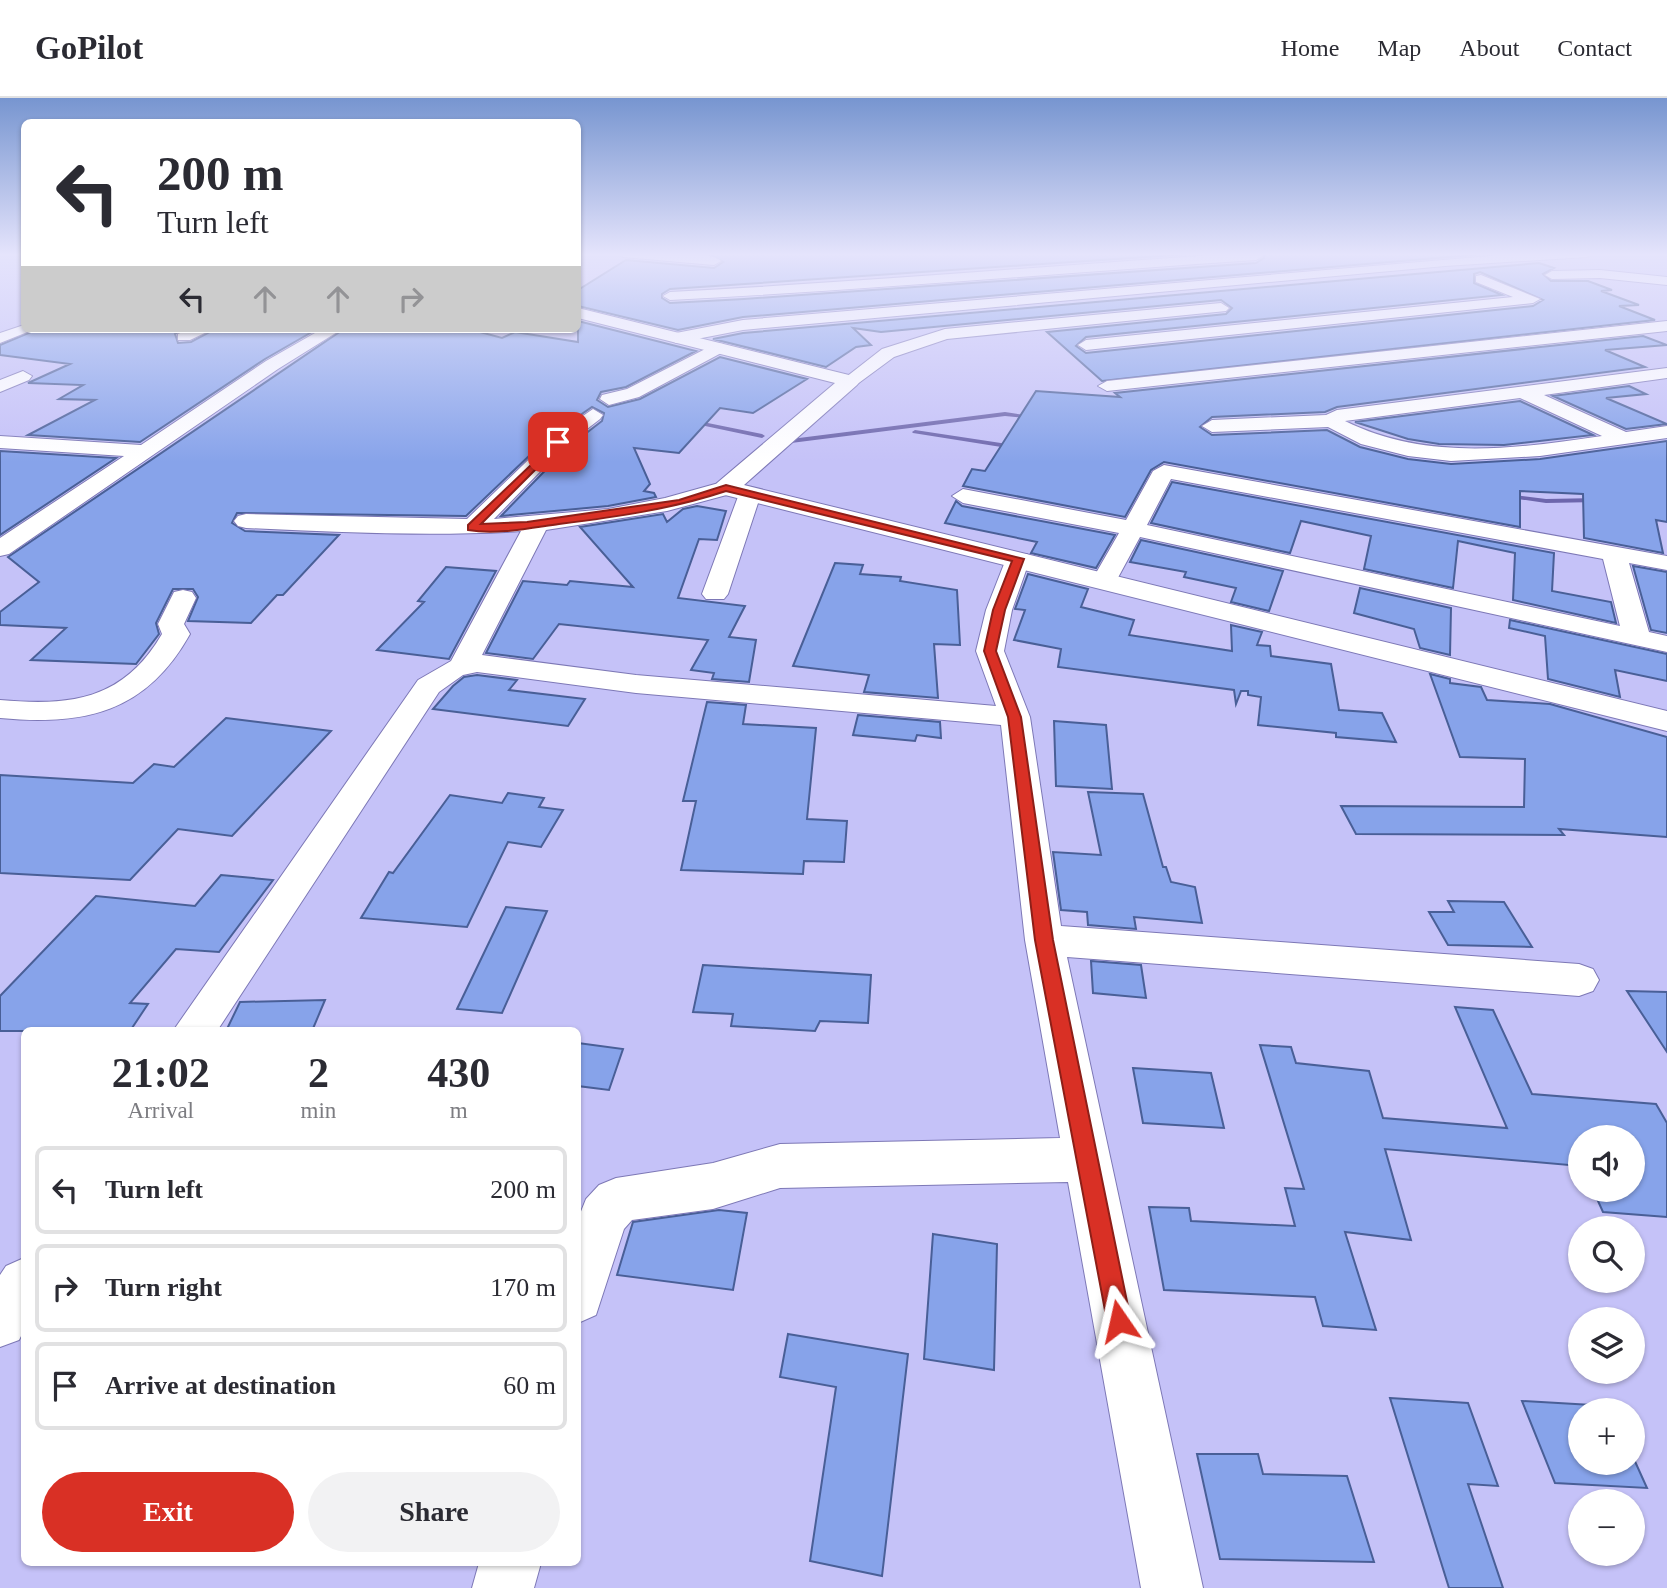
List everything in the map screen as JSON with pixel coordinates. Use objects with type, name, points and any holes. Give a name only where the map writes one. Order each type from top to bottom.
[{"type":"street","points":[[615,323],[850,381]]},
{"type":"street","points":[[676,338],[743,325],[772,323]]},
{"type":"street","points":[[715,594],[738,491],[850,381],[888,353],[945,334],[1068,323]]},
{"type":"street","points":[[1086,345],[1323,323]]},
{"type":"street","points":[[1368,323],[1384,329]]},
{"type":"street","points":[[1108,386],[1667,326]]},
{"type":"street","points":[[0,338],[21,331]]},
{"type":"street","points":[[184,337],[194,333]]},
{"type":"street","points":[[0,549],[272,365],[327,333]]},
{"type":"street","points":[[1407,340],[1430,350]]},
{"type":"street","points":[[609,399],[633,393],[717,348]]},
{"type":"street","points":[[1331,421],[1337,416],[1667,373]]},
{"type":"street","points":[[0,387],[23,376]]},
{"type":"street","points":[[1521,391],[1623,438]]},
{"type":"street","points":[[472,528],[558,442],[593,415]]},
{"type":"street","points":[[1212,426],[1331,421],[1386,448],[1441,453],[1505,453],[1667,432]]},
{"type":"street","points":[[0,442],[145,451]]},
{"type":"street","points":[[1105,580],[1164,471],[1667,563]]},
{"type":"street","points":[[246,521],[472,528],[537,524],[681,503],[738,491],[1667,721]]},
{"type":"street","points":[[963,496],[1134,529],[1667,645]]},
{"type":"street","points":[[463,665],[537,524]]},
{"type":"street","points":[[1614,553],[1637,638]]},
{"type":"street","points":[[1018,559],[999,610],[990,651],[1014,717],[1044,940],[1172,1588]]},
{"type":"street","points":[[0,709],[36,712],[75,710],[143,679],[169,648],[176,634],[171,624],[183,598]]},
{"type":"street","points":[[197,1027],[428,686],[463,665],[477,663],[636,684],[1014,717]]},
{"type":"street","points":[[1044,940],[1578,980]]},
{"type":"street","points":[[581,1286],[603,1216],[616,1202],[632,1197],[713,1186],[780,1166],[1087,1160]]},
{"type":"street","points":[[0,1321],[21,1289]]},
{"type":"street","points":[[503,1588],[509,1566]]},
{"type":"building","points":[[581,323],[584,323],[696,351],[626,387],[601,392],[597,400],[608,407],[640,399],[720,357],[807,379],[753,413],[720,408],[679,453],[634,448],[650,484],[644,491],[654,493],[656,497],[608,506],[501,516],[567,448],[602,421],[604,413],[592,407],[550,436],[466,516],[237,513],[232,523],[245,531],[339,535],[283,595],[277,595],[251,623],[188,621],[198,597],[193,589],[173,589],[156,623],[159,634],[136,664],[31,660],[66,628],[0,625],[0,612],[39,582],[8,557],[338,333],[484,333],[502,338],[513,333],[521,333],[578,342]]},
{"type":"building","points":[[647,323],[715,323],[678,330]]},
{"type":"building","points":[[862,323],[982,323],[881,332],[853,328],[871,345],[856,347],[826,367],[713,339],[743,333]]},
{"type":"building","points":[[1141,323],[1229,323],[1086,337],[1076,346],[1086,353],[1376,323],[1632,323],[1102,381],[1047,332]]},
{"type":"building","points":[[28,333],[177,333],[178,343],[191,342],[208,333],[310,333],[265,359],[140,442],[28,435],[95,400],[59,399],[83,385],[28,383],[70,364],[0,355],[0,345]]},
{"type":"building","points":[[1643,336],[1667,345],[1605,350],[1645,367],[1337,407],[1325,412],[1212,417],[1200,427],[1212,435],[1327,430],[1360,447],[1408,459],[1451,464],[1540,459],[1667,441],[1667,522],[1656,520],[1663,553],[1584,538],[1583,494],[1520,491],[1520,527],[1164,462],[1151,470],[1125,517],[963,486],[972,469],[985,471],[1036,391],[1120,397],[1115,393]]},
{"type":"building","points":[[1629,386],[1646,394],[1606,398],[1667,424],[1626,429],[1553,396]]},
{"type":"building","points":[[1520,401],[1593,435],[1504,445],[1439,444],[1408,439],[1355,422]]},
{"type":"building","points":[[0,451],[116,458],[0,535]]},
{"type":"building","points":[[1172,482],[1554,553],[1552,591],[1611,602],[1616,623],[1513,600],[1515,553],[1458,541],[1453,588],[1364,569],[1371,536],[1301,521],[1290,553],[1151,523]]},
{"type":"building","points":[[956,501],[962,506],[1115,535],[1096,568],[1031,553],[1037,542],[945,523]]},
{"type":"building","points":[[697,506],[726,511],[717,540],[699,539],[678,598],[745,606],[729,637],[756,640],[749,682],[712,679],[714,673],[691,670],[708,640],[559,624],[533,659],[486,653],[523,581],[567,585],[570,581],[633,587],[580,527],[663,514],[667,522],[683,509]]},
{"type":"building","points":[[1141,540],[1283,571],[1269,611],[1231,602],[1236,588],[1184,577],[1186,572],[1130,562]]},
{"type":"building","points":[[835,563],[863,565],[860,574],[901,577],[900,581],[957,590],[960,645],[934,644],[938,698],[864,692],[869,675],[793,666]]},
{"type":"building","points":[[1633,566],[1667,572],[1667,633],[1651,630]]},
{"type":"building","points":[[446,567],[496,571],[449,659],[377,650],[424,602],[418,601]]},
{"type":"building","points":[[1028,574],[1088,589],[1081,607],[1134,620],[1129,635],[1232,651],[1231,625],[1262,632],[1257,645],[1270,646],[1271,656],[1331,664],[1339,710],[1382,713],[1396,742],[1336,737],[1336,733],[1258,725],[1261,697],[1248,695],[1248,691],[1241,691],[1236,704],[1234,690],[1058,667],[1061,649],[1014,640],[1025,610],[1015,609]]},
{"type":"building","points":[[1360,588],[1451,608],[1450,655],[1420,648],[1414,629],[1354,613]]},
{"type":"building","points":[[1510,620],[1667,654],[1667,681],[1615,670],[1620,697],[1548,679],[1545,636],[1509,628]]},
{"type":"building","points":[[1430,674],[1450,679],[1450,683],[1481,687],[1487,700],[1550,704],[1667,737],[1667,837],[1559,829],[1564,835],[1356,834],[1341,806],[1524,807],[1525,759],[1460,757]]},
{"type":"building","points":[[477,675],[517,680],[509,690],[585,699],[568,726],[433,709],[464,677]]},
{"type":"building","points":[[707,702],[746,705],[743,724],[816,728],[807,819],[847,821],[844,862],[804,861],[803,874],[681,870],[696,801],[683,801]]},
{"type":"building","points":[[858,715],[940,722],[941,738],[917,735],[915,741],[853,735]]},
{"type":"building","points":[[226,718],[331,731],[232,836],[178,829],[130,880],[0,873],[0,775],[133,783],[154,764],[174,767]]},
{"type":"building","points":[[1054,721],[1106,725],[1112,789],[1056,786]]},
{"type":"building","points":[[1088,792],[1143,794],[1163,867],[1166,867],[1171,882],[1195,887],[1202,923],[1134,917],[1136,929],[1088,925],[1087,912],[1061,910],[1053,852],[1101,855]]},
{"type":"building","points":[[508,793],[544,798],[539,807],[563,810],[541,847],[508,842],[467,927],[361,918],[389,872],[393,873],[450,795],[502,803]]},
{"type":"building","points":[[221,875],[273,880],[219,952],[176,949],[130,1003],[148,1004],[133,1027],[21,1027],[21,1031],[0,1031],[0,996],[96,896],[195,906]]},
{"type":"building","points":[[1448,901],[1504,902],[1532,947],[1448,945],[1429,912],[1454,912]]},
{"type":"building","points":[[506,907],[547,911],[502,1013],[457,1009]]},
{"type":"building","points":[[1091,961],[1141,965],[1146,998],[1093,993]]},
{"type":"building","points":[[703,965],[871,975],[868,1023],[820,1021],[815,1031],[731,1026],[733,1014],[693,1012]]},
{"type":"building","points":[[1627,991],[1667,992],[1667,1052]]},
{"type":"building","points":[[325,1000],[314,1027],[228,1027],[240,1002]]},
{"type":"building","points":[[1455,1007],[1493,1010],[1532,1094],[1656,1104],[1667,1123],[1667,1217],[1603,1212],[1598,1202],[1645,1202],[1645,1125],[1568,1125],[1568,1165],[1385,1149],[1411,1240],[1345,1232],[1376,1330],[1323,1326],[1315,1297],[1164,1290],[1149,1207],[1189,1208],[1191,1221],[1295,1226],[1285,1188],[1304,1189],[1260,1045],[1291,1047],[1296,1063],[1369,1071],[1383,1118],[1507,1128]]},
{"type":"building","points":[[581,1043],[623,1049],[609,1090],[581,1086]]},
{"type":"building","points":[[1133,1068],[1211,1073],[1224,1128],[1143,1123]]},
{"type":"building","points":[[719,1210],[747,1213],[733,1290],[617,1275],[633,1222]]},
{"type":"building","points":[[933,1234],[997,1244],[994,1370],[924,1359]]},
{"type":"building","points":[[788,1334],[908,1354],[882,1576],[810,1561],[836,1387],[780,1377]]},
{"type":"building","points":[[1390,1398],[1468,1403],[1498,1486],[1468,1484],[1503,1588],[1449,1588]]},
{"type":"building","points":[[1522,1401],[1568,1404],[1568,1475],[1641,1475],[1647,1488],[1555,1483]]},
{"type":"building","points":[[1197,1454],[1258,1454],[1263,1474],[1347,1476],[1374,1562],[1220,1559]]},
{"type":"waterway","points":[[791,441],[1005,414],[1035,417]]},
{"type":"waterway","points":[[693,422],[762,436]]},
{"type":"waterway","points":[[915,432],[1014,447]]},
{"type":"waterway","points":[[1506,496],[1546,501],[1598,500]]},
{"type":"route","points":[[558,442],[472,528],[578,519],[681,503],[726,488],[1018,559],[999,610],[990,651],[1014,717],[1044,940],[1119,1321]]}]
